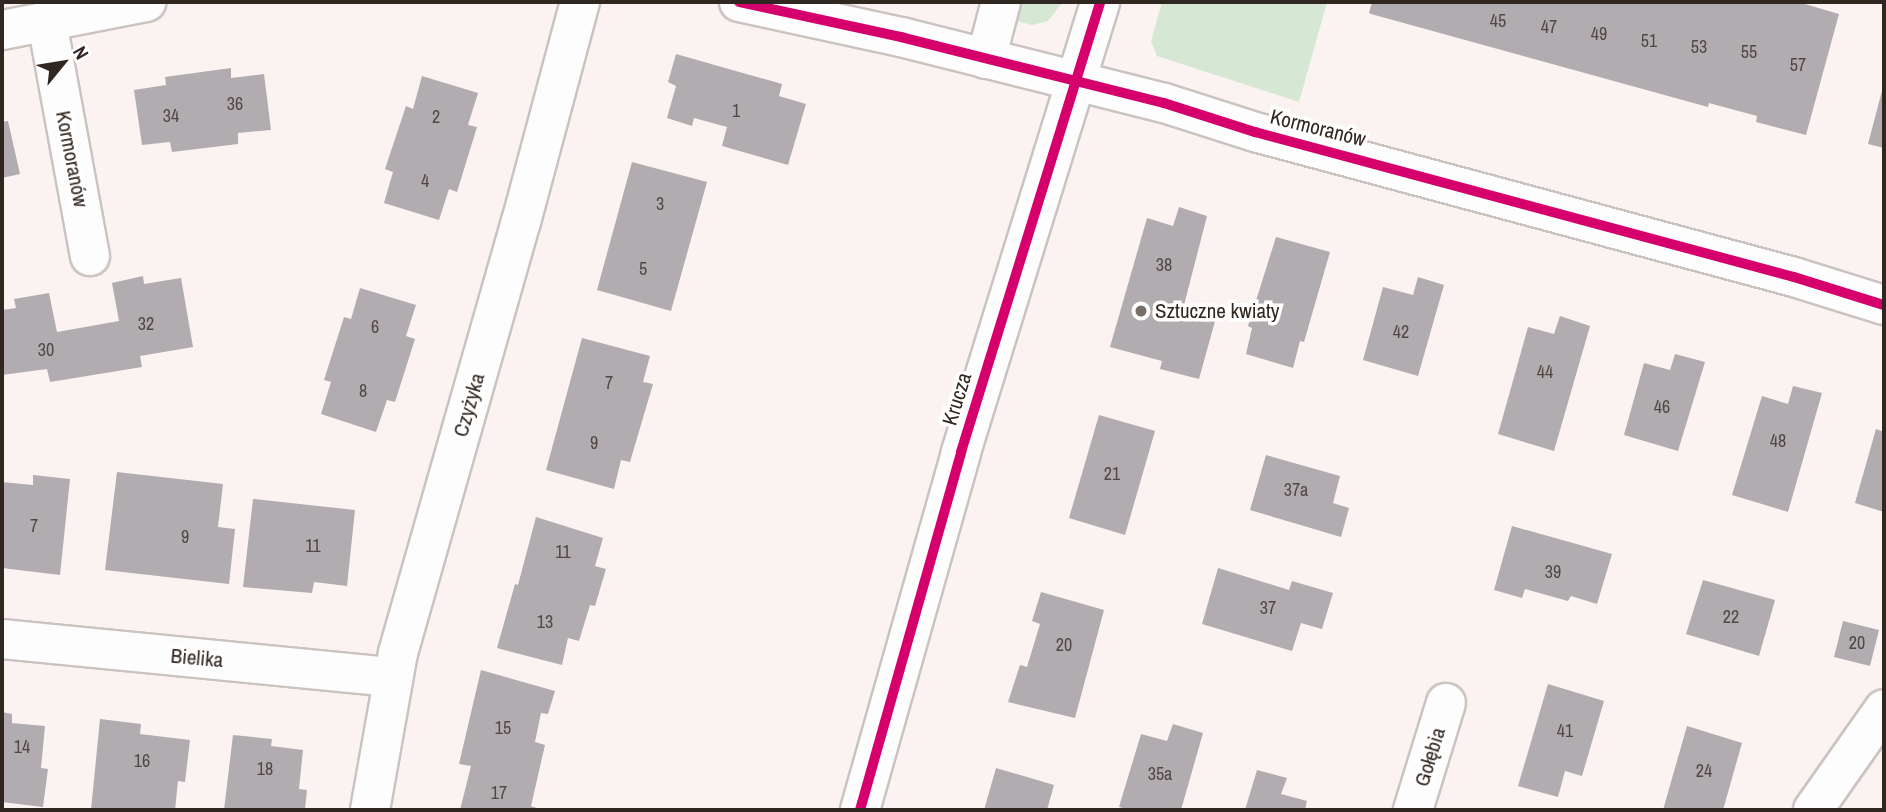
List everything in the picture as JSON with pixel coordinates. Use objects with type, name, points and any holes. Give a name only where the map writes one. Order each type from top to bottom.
[{"type":"street","points":[[2,30],[146,2]]},
{"type":"street","name":"Czyżyka","points":[[370,810],[393,677],[580,2]]},
{"type":"street","name":"Kormoranów","points":[[739,2],[1075,80],[1794,276],[1884,304]]},
{"type":"street","points":[[986,58],[1001,2]]},
{"type":"street","name":"Krucza","points":[[860,810],[961,452],[1100,2]]},
{"type":"street","name":"Kormoranów","points":[[47,22],[90,256]]},
{"type":"street","name":"Bielika","points":[[2,639],[393,677]]},
{"type":"street","name":"Gołębia","points":[[1413,810],[1446,703]]},
{"type":"street","points":[[1813,810],[1884,709]]},
{"type":"green space","points":[[1012,2],[1063,2],[1048,21],[1032,25],[1010,19]]},
{"type":"green space","points":[[1162,2],[1327,2],[1299,102],[1157,56],[1151,41]]},
{"type":"building","points":[[1372,2],[1798,2],[1839,14],[1806,135],[1756,122],[1757,116],[1709,103],[1708,107],[1371,14]]},
{"type":"building","points":[[676,54],[782,84],[779,96],[806,104],[788,165],[722,146],[727,127],[694,118],[692,126],[667,118],[676,86],[668,82]]},
{"type":"building","points":[[231,68],[231,78],[264,74],[271,130],[238,133],[238,144],[172,152],[170,142],[142,145],[134,90],[166,85],[165,77]]},
{"type":"building","points":[[422,76],[478,93],[468,125],[477,127],[457,192],[449,189],[439,220],[384,203],[393,172],[385,169],[406,106],[413,109]]},
{"type":"building","points":[[1884,87],[1884,148],[1868,144]]},
{"type":"building","points":[[8,121],[20,174],[2,178],[2,122]]},
{"type":"building","points":[[632,162],[707,182],[671,311],[597,290]]},
{"type":"building","points":[[1179,207],[1207,216],[1184,305],[1217,314],[1199,379],[1160,369],[1162,361],[1110,347],[1147,218],[1173,226]]},
{"type":"building","points":[[1276,237],[1330,252],[1304,342],[1300,341],[1293,368],[1246,354],[1252,328],[1248,326]]},
{"type":"building","points":[[143,276],[144,284],[181,278],[193,347],[140,356],[142,367],[50,382],[47,369],[2,375],[2,310],[16,308],[14,299],[49,293],[57,332],[119,321],[112,283]]},
{"type":"building","points":[[1418,277],[1444,285],[1418,376],[1363,360],[1383,287],[1413,295]]},
{"type":"building","points":[[360,288],[416,305],[406,336],[415,339],[395,402],[387,400],[376,432],[321,414],[331,382],[324,380],[344,317],[351,319]]},
{"type":"building","points":[[1560,316],[1590,326],[1554,451],[1498,434],[1528,327],[1554,334]]},
{"type":"building","points":[[582,338],[650,356],[643,382],[653,384],[630,462],[621,460],[614,489],[546,470]]},
{"type":"building","points":[[1675,354],[1705,362],[1678,451],[1624,435],[1644,363],[1670,370]]},
{"type":"building","points":[[1793,386],[1822,393],[1788,512],[1732,495],[1762,396],[1788,404]]},
{"type":"building","points":[[1099,415],[1155,431],[1125,535],[1069,518]]},
{"type":"building","points":[[1876,429],[1884,432],[1884,512],[1855,503]]},
{"type":"building","points":[[1266,455],[1340,476],[1333,503],[1349,508],[1341,537],[1250,510]]},
{"type":"building","points":[[117,472],[223,484],[218,527],[235,529],[229,584],[105,570]]},
{"type":"building","points":[[33,475],[70,479],[60,575],[2,568],[2,482],[33,485]]},
{"type":"building","points":[[253,499],[355,510],[347,586],[314,582],[312,593],[243,587]]},
{"type":"building","points":[[536,517],[603,538],[595,566],[606,569],[595,606],[590,605],[579,641],[568,638],[562,665],[497,648],[515,584],[518,585]]},
{"type":"building","points":[[1512,526],[1612,554],[1597,604],[1571,596],[1568,601],[1525,589],[1522,598],[1494,590]]},
{"type":"building","points":[[1218,568],[1289,590],[1292,581],[1333,593],[1322,629],[1301,623],[1292,651],[1202,624]]},
{"type":"building","points":[[1703,580],[1775,600],[1759,656],[1686,634]]},
{"type":"building","points":[[1041,592],[1104,610],[1075,718],[1008,702],[1020,665],[1027,667],[1040,624],[1032,621]]},
{"type":"building","points":[[1843,621],[1879,630],[1870,666],[1834,657]]},
{"type":"building","points":[[481,670],[555,691],[548,714],[541,713],[535,742],[545,745],[531,806],[542,810],[460,810],[471,766],[459,764]]},
{"type":"building","points":[[1548,684],[1604,701],[1582,776],[1565,771],[1558,797],[1518,786]]},
{"type":"building","points":[[2,712],[12,714],[12,723],[45,726],[41,768],[48,769],[43,807],[2,802]]},
{"type":"building","points":[[100,719],[141,724],[140,734],[190,740],[185,782],[178,781],[175,810],[91,810]]},
{"type":"building","points":[[1173,724],[1203,733],[1181,810],[1130,810],[1119,807],[1141,734],[1167,741]]},
{"type":"building","points":[[1687,726],[1742,743],[1723,810],[1663,810]]},
{"type":"building","points":[[233,735],[272,739],[271,746],[303,750],[299,789],[307,790],[305,810],[224,810]]},
{"type":"building","points":[[996,768],[1054,785],[1047,810],[984,810]]},
{"type":"building","points":[[1257,770],[1287,778],[1281,794],[1307,801],[1305,810],[1245,810]]},
{"type":"cycle path","points":[[739,2],[901,37],[1164,103],[1255,132],[1794,277],[1884,305]]},
{"type":"cycle path","points":[[860,810],[961,452],[1100,2]]},
{"type":"place","name":"Sztuczne kwiaty","points":[[1141,311]]}]
